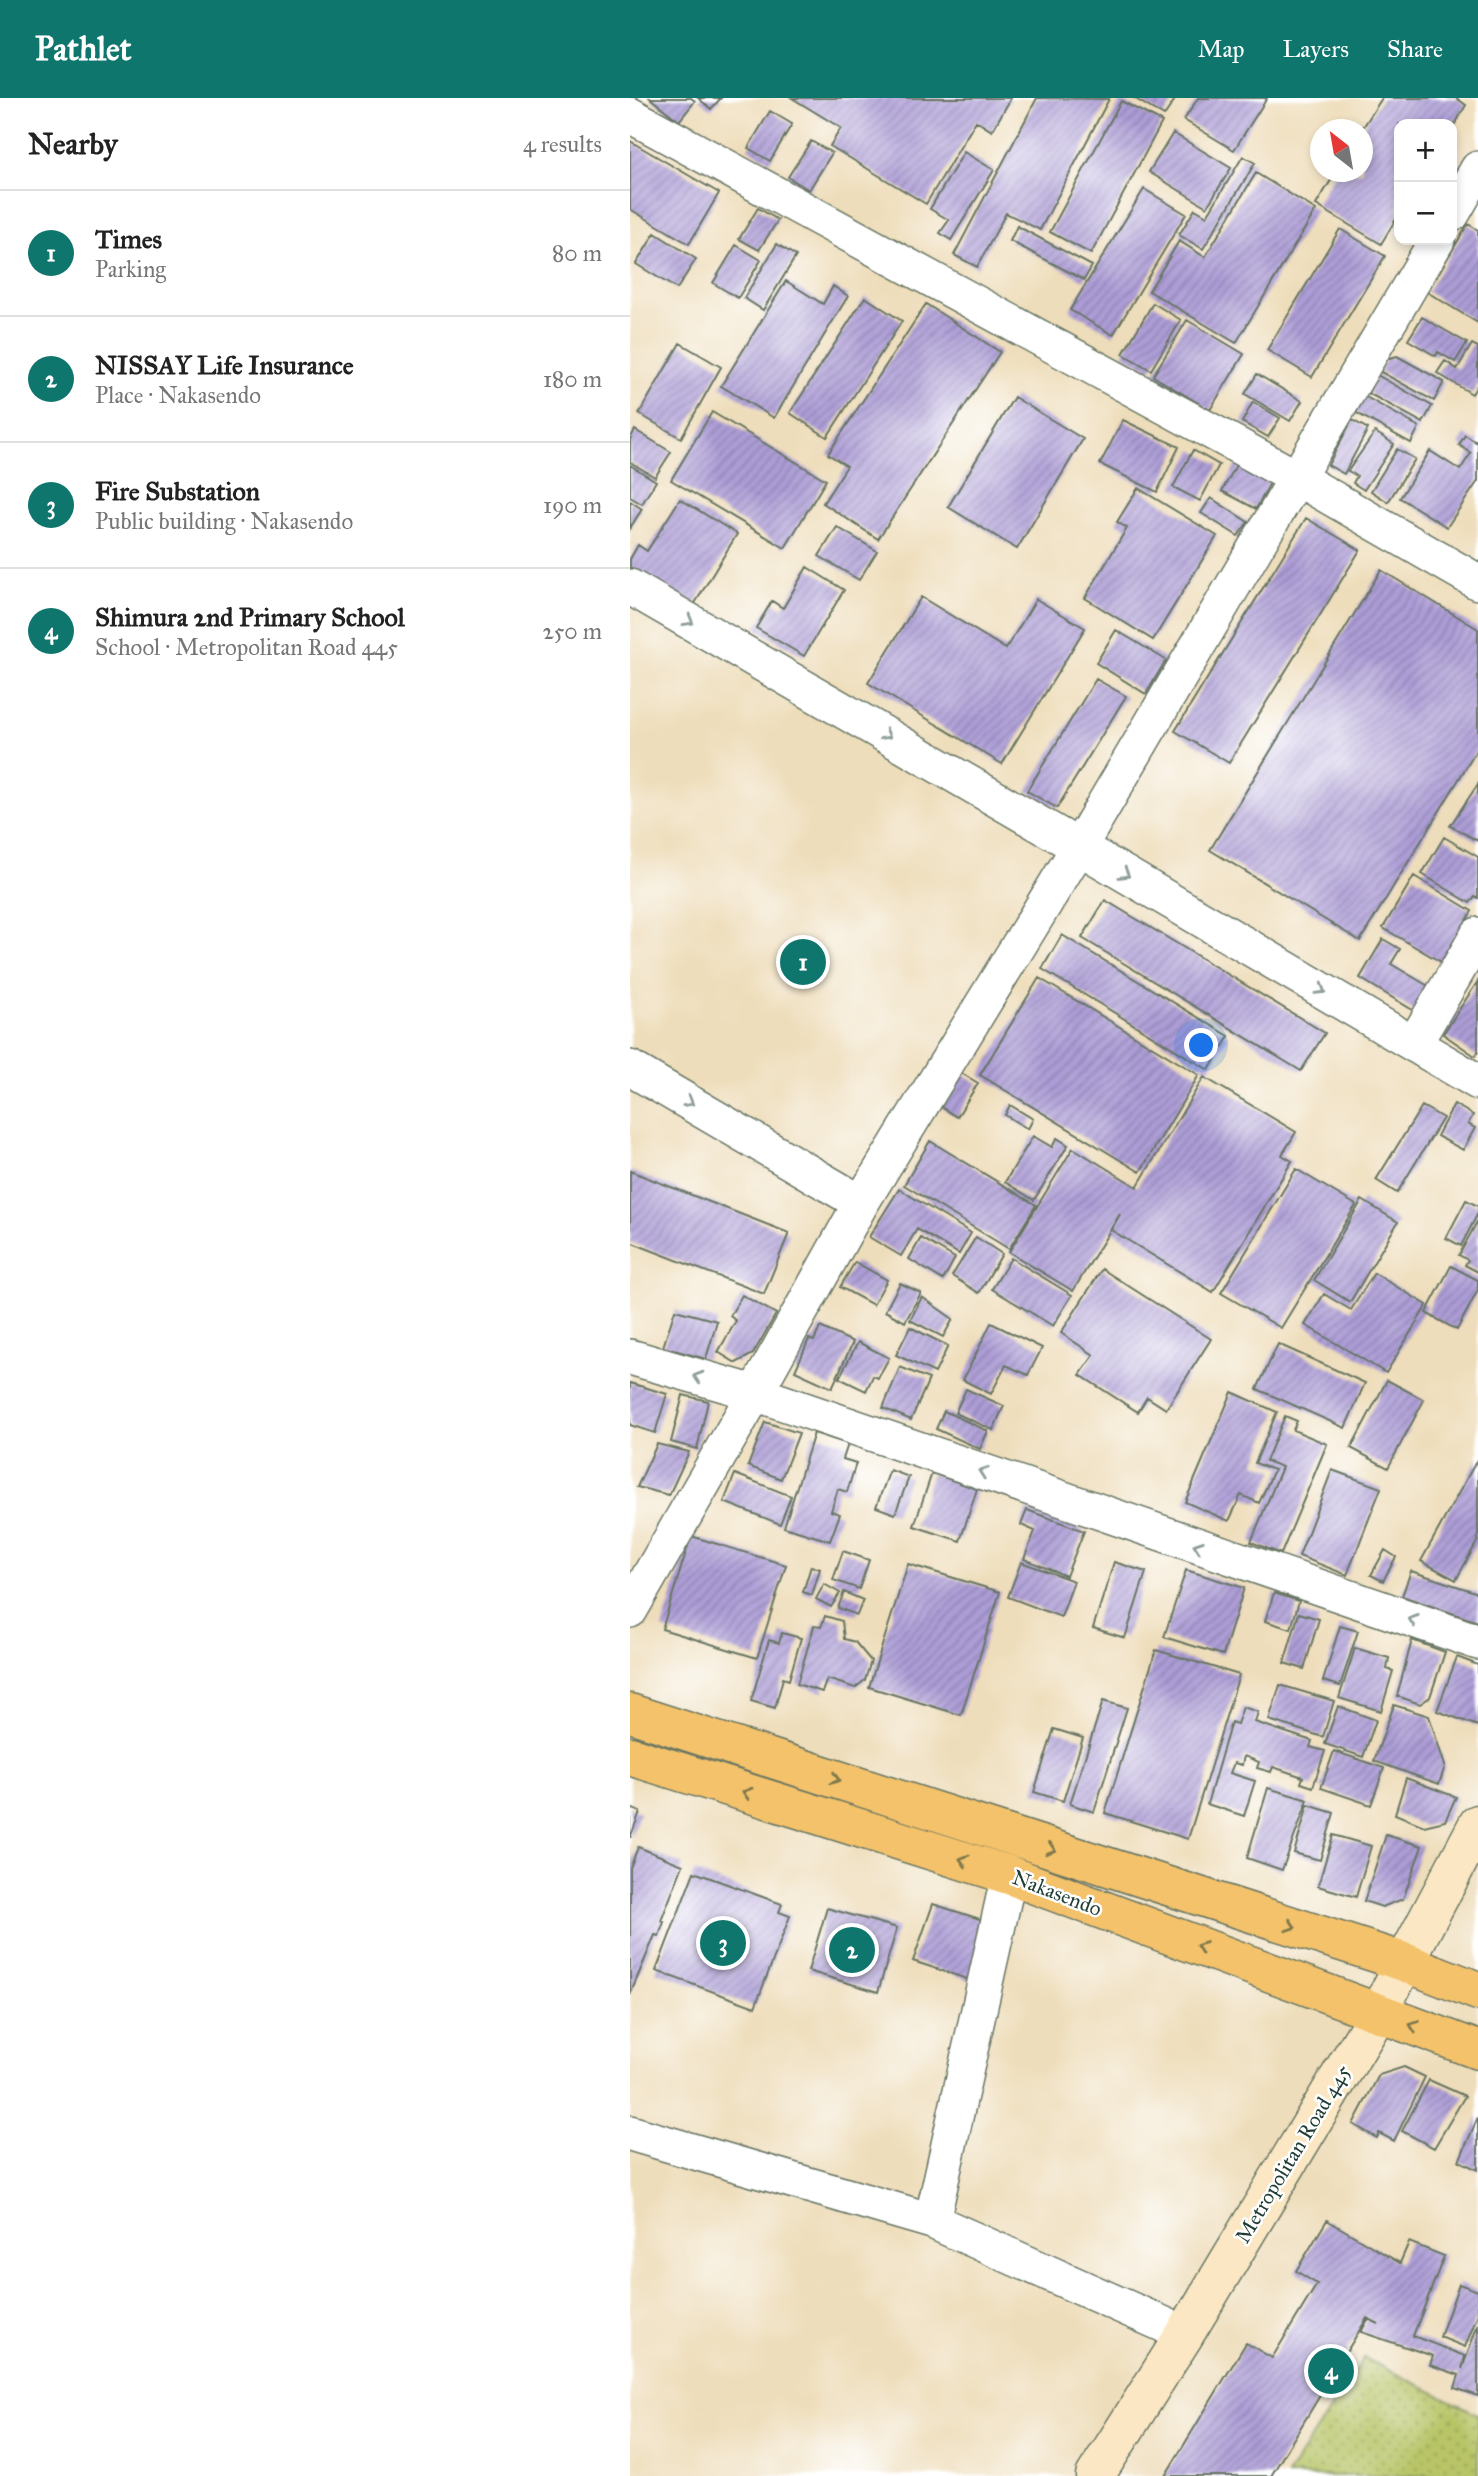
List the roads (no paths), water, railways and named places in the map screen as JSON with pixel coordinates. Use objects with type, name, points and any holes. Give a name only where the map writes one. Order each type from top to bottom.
[{"type":"highway","name":"Nakasendo","points":[[630,1713],[1405,1962],[1478,1991]]},
{"type":"highway","name":"Nakasendo","points":[[630,1756],[1009,1875],[1478,2050]]},
{"type":"main road","name":"Metropolitan Road 445","points":[[1095,2476],[1185,2334],[1378,2013],[1478,1824]]},
{"type":"street","points":[[630,115],[1297,478],[1478,582]]},
{"type":"street","points":[[1457,205],[1478,169]]},
{"type":"street","points":[[630,1610],[861,1203],[1079,847],[1434,245]]},
{"type":"street","points":[[630,587],[1478,1082]]},
{"type":"street","points":[[1414,1044],[1478,935]]},
{"type":"street","points":[[630,1068],[861,1203]]},
{"type":"street","points":[[630,1357],[755,1393],[1478,1643]]},
{"type":"street","points":[[932,2221],[1009,1875]]},
{"type":"street","points":[[630,2133],[932,2221],[1185,2334]]},
{"type":"place","name":"Times","points":[[803,962]]},
{"type":"place","name":"Fire Substation","points":[[723,1943]]},
{"type":"place","name":"NISSAY Life Insurance","points":[[852,1950]]},
{"type":"place","name":"Shimura 2nd Primary School","points":[[1331,2371]]}]
